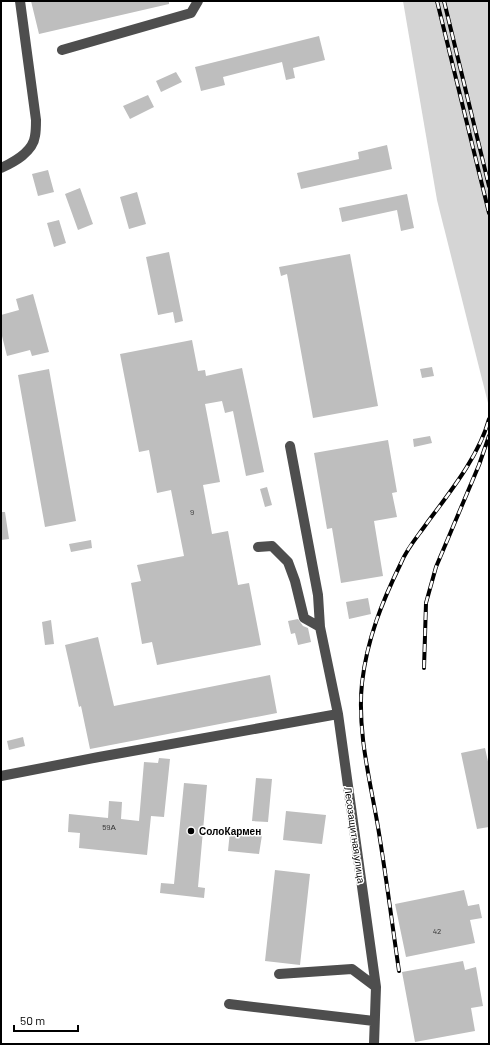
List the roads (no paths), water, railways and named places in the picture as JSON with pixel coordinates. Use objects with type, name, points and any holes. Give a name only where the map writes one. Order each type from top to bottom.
[{"type":"street","points":[[1,168],[18,159],[27,152],[35,138],[36,120],[20,1]]},
{"type":"street","points":[[62,50],[191,13],[198,1]]},
{"type":"street","name":"Лесозащитная улица","points":[[290,446],[318,595],[320,627],[338,714],[376,987],[374,1044]]},
{"type":"street","points":[[258,547],[272,546],[288,562],[295,581],[304,618],[320,627]]},
{"type":"street","points":[[1,776],[338,714]]},
{"type":"street","points":[[279,974],[352,969],[376,987]]},
{"type":"street","points":[[229,1004],[374,1021]]},
{"type":"railway","points":[[437,1],[489,213]]},
{"type":"railway","points":[[444,1],[489,186]]},
{"type":"railway","points":[[399,971],[381,845],[365,755],[361,719],[364,667],[376,621],[406,552],[463,473],[478,446],[489,419]]},
{"type":"railway","points":[[424,668],[426,603],[436,567],[479,465],[489,436]]},
{"type":"place","name":"СолоКармен","points":[[191,831]]}]
